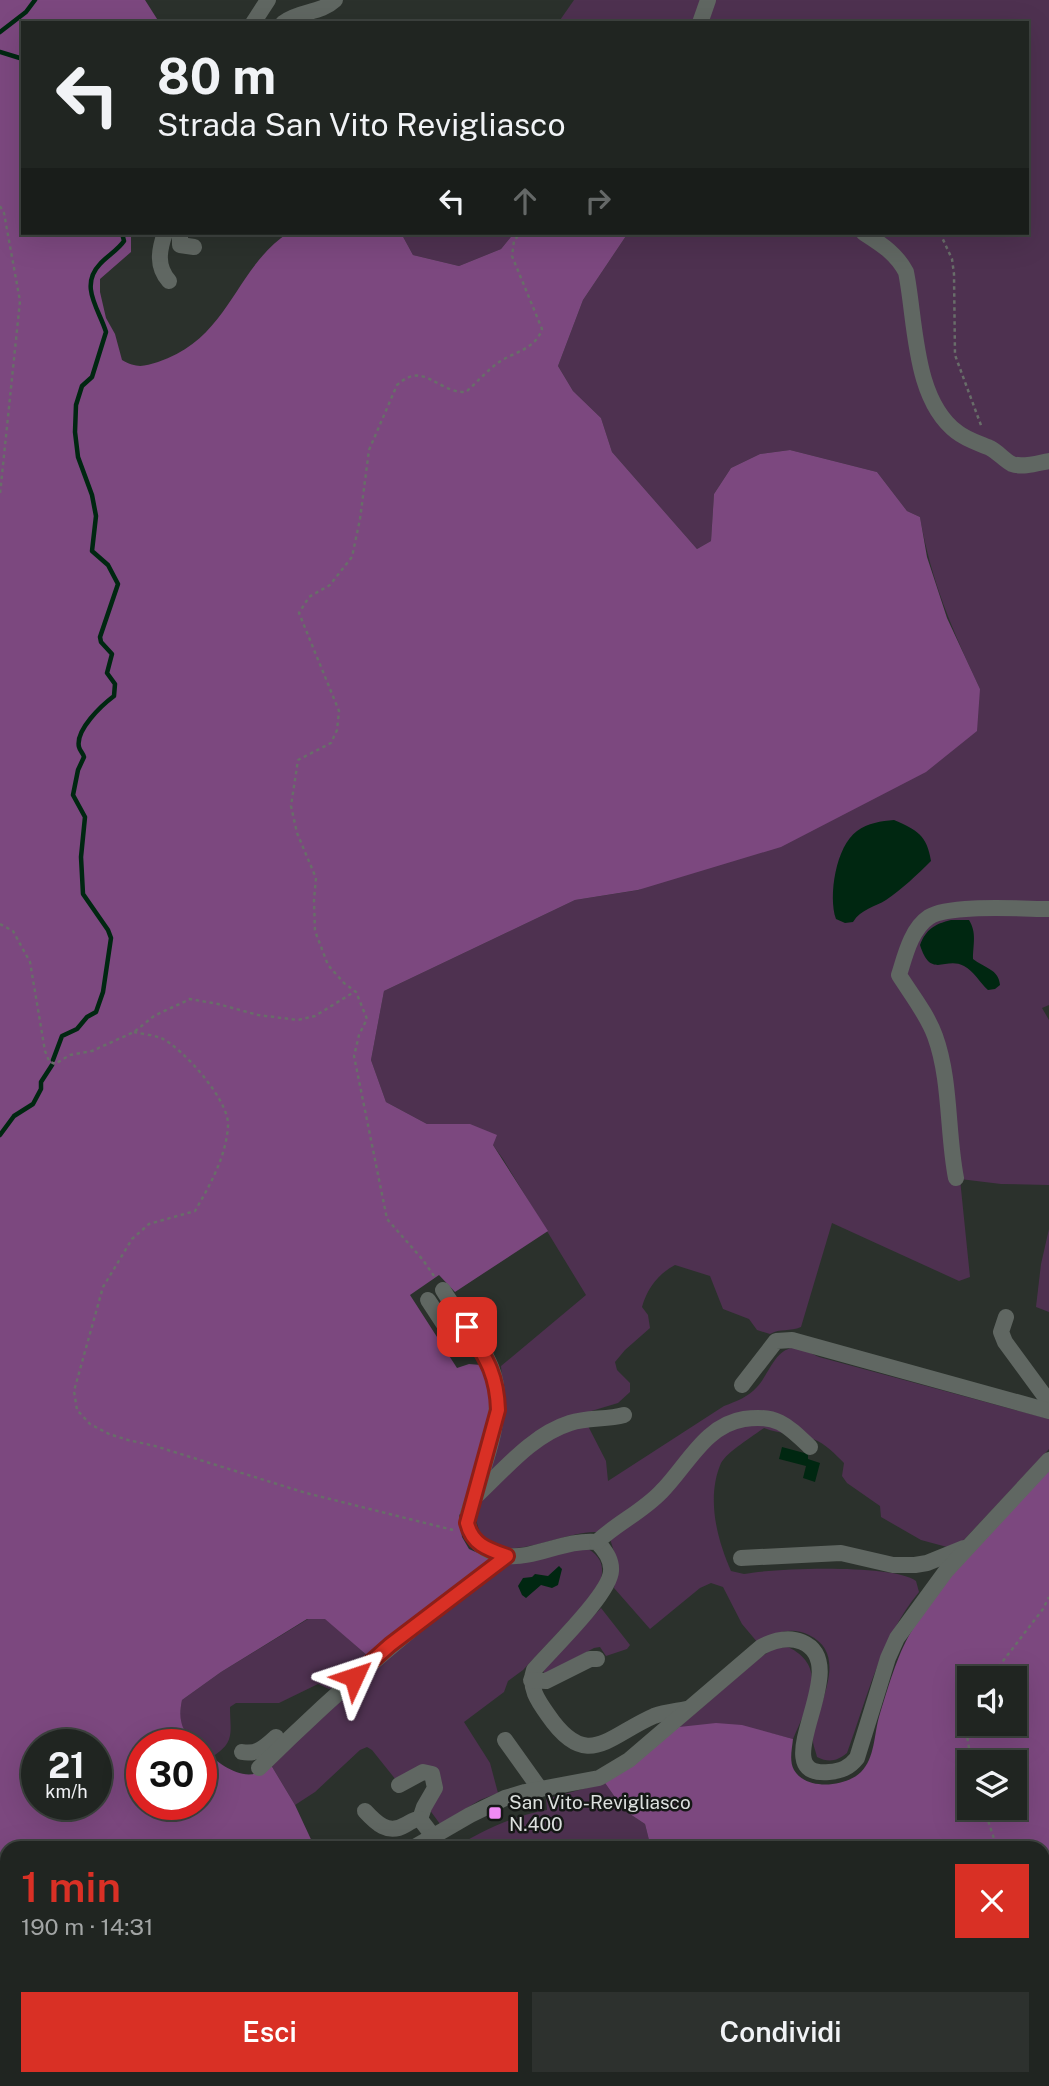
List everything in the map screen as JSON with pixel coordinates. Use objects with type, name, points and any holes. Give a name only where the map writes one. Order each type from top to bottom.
[{"type":"street","points":[[254,21],[268,0]]},
{"type":"street","points":[[286,21],[294,15],[319,11],[335,0]]},
{"type":"street","points":[[701,21],[708,0]]},
{"type":"street","points":[[164,235],[160,247],[160,263],[163,274],[169,281]]},
{"type":"street","points":[[180,235],[180,245],[194,247]]},
{"type":"street","points":[[867,235],[891,251],[906,272],[918,350],[931,398],[947,424],[957,432],[993,449],[1013,464],[1024,466],[1049,461]]},
{"type":"street","points":[[956,1178],[942,1058],[934,1034],[899,975],[907,948],[929,917],[942,913],[961,910],[1049,909]]},
{"type":"street","points":[[443,1290],[491,1365],[498,1393],[498,1410],[467,1523],[477,1544],[507,1556],[583,1541],[597,1542],[658,1495],[723,1424],[764,1416],[792,1430],[810,1447]]},
{"type":"street","points":[[428,1300],[460,1349]]},
{"type":"street","points":[[1006,1317],[1001,1332],[1005,1342],[1049,1402]]},
{"type":"street","points":[[742,1385],[776,1341],[792,1340],[1049,1411]]},
{"type":"street","points":[[473,1498],[528,1447],[551,1431],[585,1419],[611,1419],[624,1415]]},
{"type":"street","points":[[425,1841],[491,1804],[540,1789],[599,1778],[629,1760],[761,1647],[782,1639],[802,1642],[812,1647],[818,1655],[822,1677],[802,1743],[805,1760],[809,1767],[824,1773],[835,1772],[851,1765],[857,1758],[888,1658],[897,1638],[946,1570],[1049,1460]]},
{"type":"street","points":[[597,1542],[609,1558],[611,1571],[608,1583],[534,1670],[531,1680],[538,1701],[561,1734],[579,1744],[590,1746],[610,1740],[658,1714],[686,1709]]},
{"type":"street","points":[[741,1558],[841,1553],[892,1565],[915,1565],[928,1563],[966,1547]]},
{"type":"street","points":[[258,1768],[318,1709],[390,1645],[507,1556]]},
{"type":"street","points":[[531,1680],[546,1681],[590,1659],[597,1659]]},
{"type":"street","points":[[242,1752],[252,1754],[262,1749],[306,1713],[318,1709]]},
{"type":"street","points":[[505,1740],[540,1789]]},
{"type":"street","points":[[400,1785],[423,1772],[432,1774],[435,1788],[424,1807],[421,1819],[433,1836]]},
{"type":"street","points":[[365,1811],[382,1827],[391,1830],[402,1827],[412,1819],[421,1819]]},
{"type":"path","points":[[0,206],[4,213],[20,301],[0,494]]},
{"type":"path","points":[[443,1290],[423,1260],[387,1219],[354,1056],[359,1035],[367,1019],[356,992],[328,965],[315,931],[316,878],[297,833],[291,806],[298,760],[331,743],[337,730],[339,712],[299,613],[309,597],[330,585],[352,556],[369,450],[397,385],[413,374],[423,376],[444,388],[466,392],[496,364],[527,348],[541,334],[542,329],[512,256],[514,241],[518,235]]},
{"type":"path","points":[[941,235],[952,259],[955,287],[955,355],[993,449]]},
{"type":"path","points":[[0,924],[13,931],[30,962],[45,1051],[48,1061],[55,1064],[70,1055],[92,1051],[134,1032],[154,1016],[190,999],[218,1003],[258,1015],[298,1020],[315,1016],[356,992]]},
{"type":"path","points":[[134,1032],[161,1038],[187,1057],[211,1087],[229,1124],[215,1177],[195,1211],[149,1224],[132,1239],[103,1287],[74,1391],[77,1410],[90,1424],[128,1440],[306,1493],[470,1533]]},
{"type":"path","points":[[999,1666],[1049,1597]]},
{"type":"path","points":[[988,1820],[995,1841]]},
{"type":"shaded area","points":[[0,0],[145,0],[158,21],[21,21],[21,235],[131,235],[131,252],[100,279],[106,318],[115,334],[122,360],[136,365],[153,364],[182,351],[201,337],[217,320],[255,265],[286,235],[402,235],[413,255],[459,266],[501,249],[512,235],[627,235],[583,300],[558,366],[573,391],[601,418],[612,452],[697,549],[711,541],[714,494],[731,468],[760,454],[790,450],[877,472],[907,511],[920,517],[927,557],[947,618],[980,689],[977,731],[926,772],[781,847],[638,890],[575,900],[384,991],[371,1060],[386,1102],[427,1124],[470,1124],[497,1135],[493,1145],[548,1231],[455,1292],[439,1275],[410,1295],[457,1368],[469,1364],[481,1365],[486,1373],[491,1407],[469,1492],[459,1516],[462,1537],[469,1549],[491,1559],[369,1657],[325,1619],[307,1619],[221,1672],[182,1700],[180,1714],[184,1729],[126,1729],[126,1820],[217,1820],[217,1761],[235,1772],[244,1774],[262,1771],[271,1765],[295,1805],[312,1841],[0,1841]]},
{"type":"shaded area","points":[[574,0],[703,0],[693,21],[559,21]]},
{"type":"shaded area","points":[[712,0],[1049,0],[1049,1005],[1042,1008],[1049,1020],[1049,1185],[1001,1184],[960,1179],[970,1277],[959,1281],[832,1223],[801,1327],[770,1334],[757,1330],[749,1319],[723,1309],[710,1276],[675,1265],[658,1277],[644,1300],[642,1307],[648,1315],[650,1328],[615,1362],[617,1370],[630,1383],[630,1392],[618,1403],[588,1412],[587,1424],[606,1461],[608,1481],[724,1406],[750,1393],[781,1353],[793,1348],[1049,1419],[1049,1449],[962,1542],[947,1547],[921,1540],[881,1517],[880,1506],[847,1483],[842,1476],[844,1463],[826,1446],[813,1439],[764,1428],[734,1449],[721,1463],[714,1490],[715,1518],[721,1546],[731,1571],[744,1574],[806,1569],[860,1570],[884,1572],[916,1581],[919,1592],[894,1629],[885,1649],[847,1753],[833,1760],[817,1757],[813,1743],[828,1684],[829,1669],[828,1656],[822,1644],[809,1635],[789,1631],[770,1636],[758,1643],[742,1624],[723,1587],[711,1583],[700,1588],[650,1629],[614,1588],[618,1564],[610,1539],[603,1535],[596,1532],[581,1533],[526,1547],[508,1548],[493,1545],[482,1535],[476,1517],[505,1409],[501,1366],[586,1295],[493,1145],[470,1125],[427,1124],[386,1102],[371,1060],[384,991],[575,900],[639,890],[980,689],[944,606],[930,563],[920,517],[907,511],[877,472],[790,450],[760,454],[731,468],[714,494],[711,541],[697,549],[612,452],[601,418],[573,391],[558,366],[583,300],[627,235],[1029,235],[1029,21],[706,21]]},
{"type":"shaded area","points":[[402,235],[512,235],[501,249],[459,266],[413,255]]},
{"type":"shaded area","points":[[894,820],[920,834],[927,845],[931,861],[898,891],[864,911],[853,922],[845,923],[836,919],[834,885],[844,848],[861,828]]},
{"type":"shaded area","points":[[951,920],[969,920],[974,934],[973,959],[997,975],[1000,985],[995,989],[988,990],[964,966],[951,963],[934,964],[924,956],[920,945],[928,931]]},
{"type":"shaded area","points":[[1049,1229],[1049,1312],[1036,1307],[1041,1264]]},
{"type":"shaded area","points":[[782,1447],[808,1454],[808,1459],[820,1463],[815,1482],[803,1478],[806,1466],[779,1459]]},
{"type":"shaded area","points":[[1049,1470],[1049,1841],[649,1841],[645,1824],[624,1810],[605,1783],[679,1727],[716,1723],[742,1725],[793,1739],[792,1766],[800,1777],[807,1781],[826,1784],[854,1777],[869,1760],[879,1717],[901,1651],[925,1610],[958,1568]]},
{"type":"shaded area","points":[[584,1547],[592,1551],[601,1562],[602,1574],[593,1595],[523,1670],[508,1681],[504,1692],[464,1722],[490,1763],[498,1793],[480,1800],[440,1824],[429,1809],[439,1779],[396,1780],[367,1747],[360,1750],[315,1792],[295,1805],[271,1765],[351,1685],[505,1565]]},
{"type":"shaded area","points":[[559,1566],[562,1569],[558,1585],[552,1588],[541,1585],[526,1598],[522,1595],[518,1586],[523,1578],[535,1574],[548,1576]]},
{"type":"shaded area","points":[[601,1608],[630,1645],[627,1649],[606,1656],[600,1647],[594,1648],[545,1674],[543,1671],[546,1667]]},
{"type":"shaded area","points":[[325,1618],[369,1657],[334,1688],[329,1689],[318,1684],[279,1703],[236,1703],[230,1707],[230,1736],[217,1754],[217,1729],[183,1729],[180,1714],[182,1700],[221,1672],[308,1619]]},
{"type":"shaded area","points":[[788,1647],[801,1655],[812,1676],[809,1701],[793,1739],[770,1733],[679,1727],[761,1657],[775,1648]]},
{"type":"shaded area","points":[[605,1783],[624,1810],[645,1824],[649,1841],[465,1841],[498,1824],[547,1810],[546,1799]]},
{"type":"waterway","points":[[0,32],[26,12],[35,0]]},
{"type":"waterway","points":[[0,52],[21,58]]},
{"type":"waterway","points":[[53,1060],[62,1036],[77,1029],[87,1017],[96,1012],[103,992],[111,938],[83,894],[81,857],[85,817],[73,795],[78,770],[84,757],[79,747],[81,733],[114,696],[115,684],[107,673],[112,654],[100,637],[118,584],[108,565],[92,551],[96,516],[92,495],[78,457],[75,432],[76,405],[82,386],[92,377],[106,332],[92,298],[91,281],[100,264],[124,241],[122,235]]},
{"type":"waterway","points":[[0,1135],[14,1116],[33,1104],[41,1089],[41,1082],[52,1065]]},
{"type":"place","name":"San Vito-Revigliasco N.400","points":[[495,1813]]},
{"type":"route","points":[[354,1677],[390,1645],[507,1556],[477,1544],[467,1523],[498,1410],[498,1393],[491,1365],[467,1327]]}]
